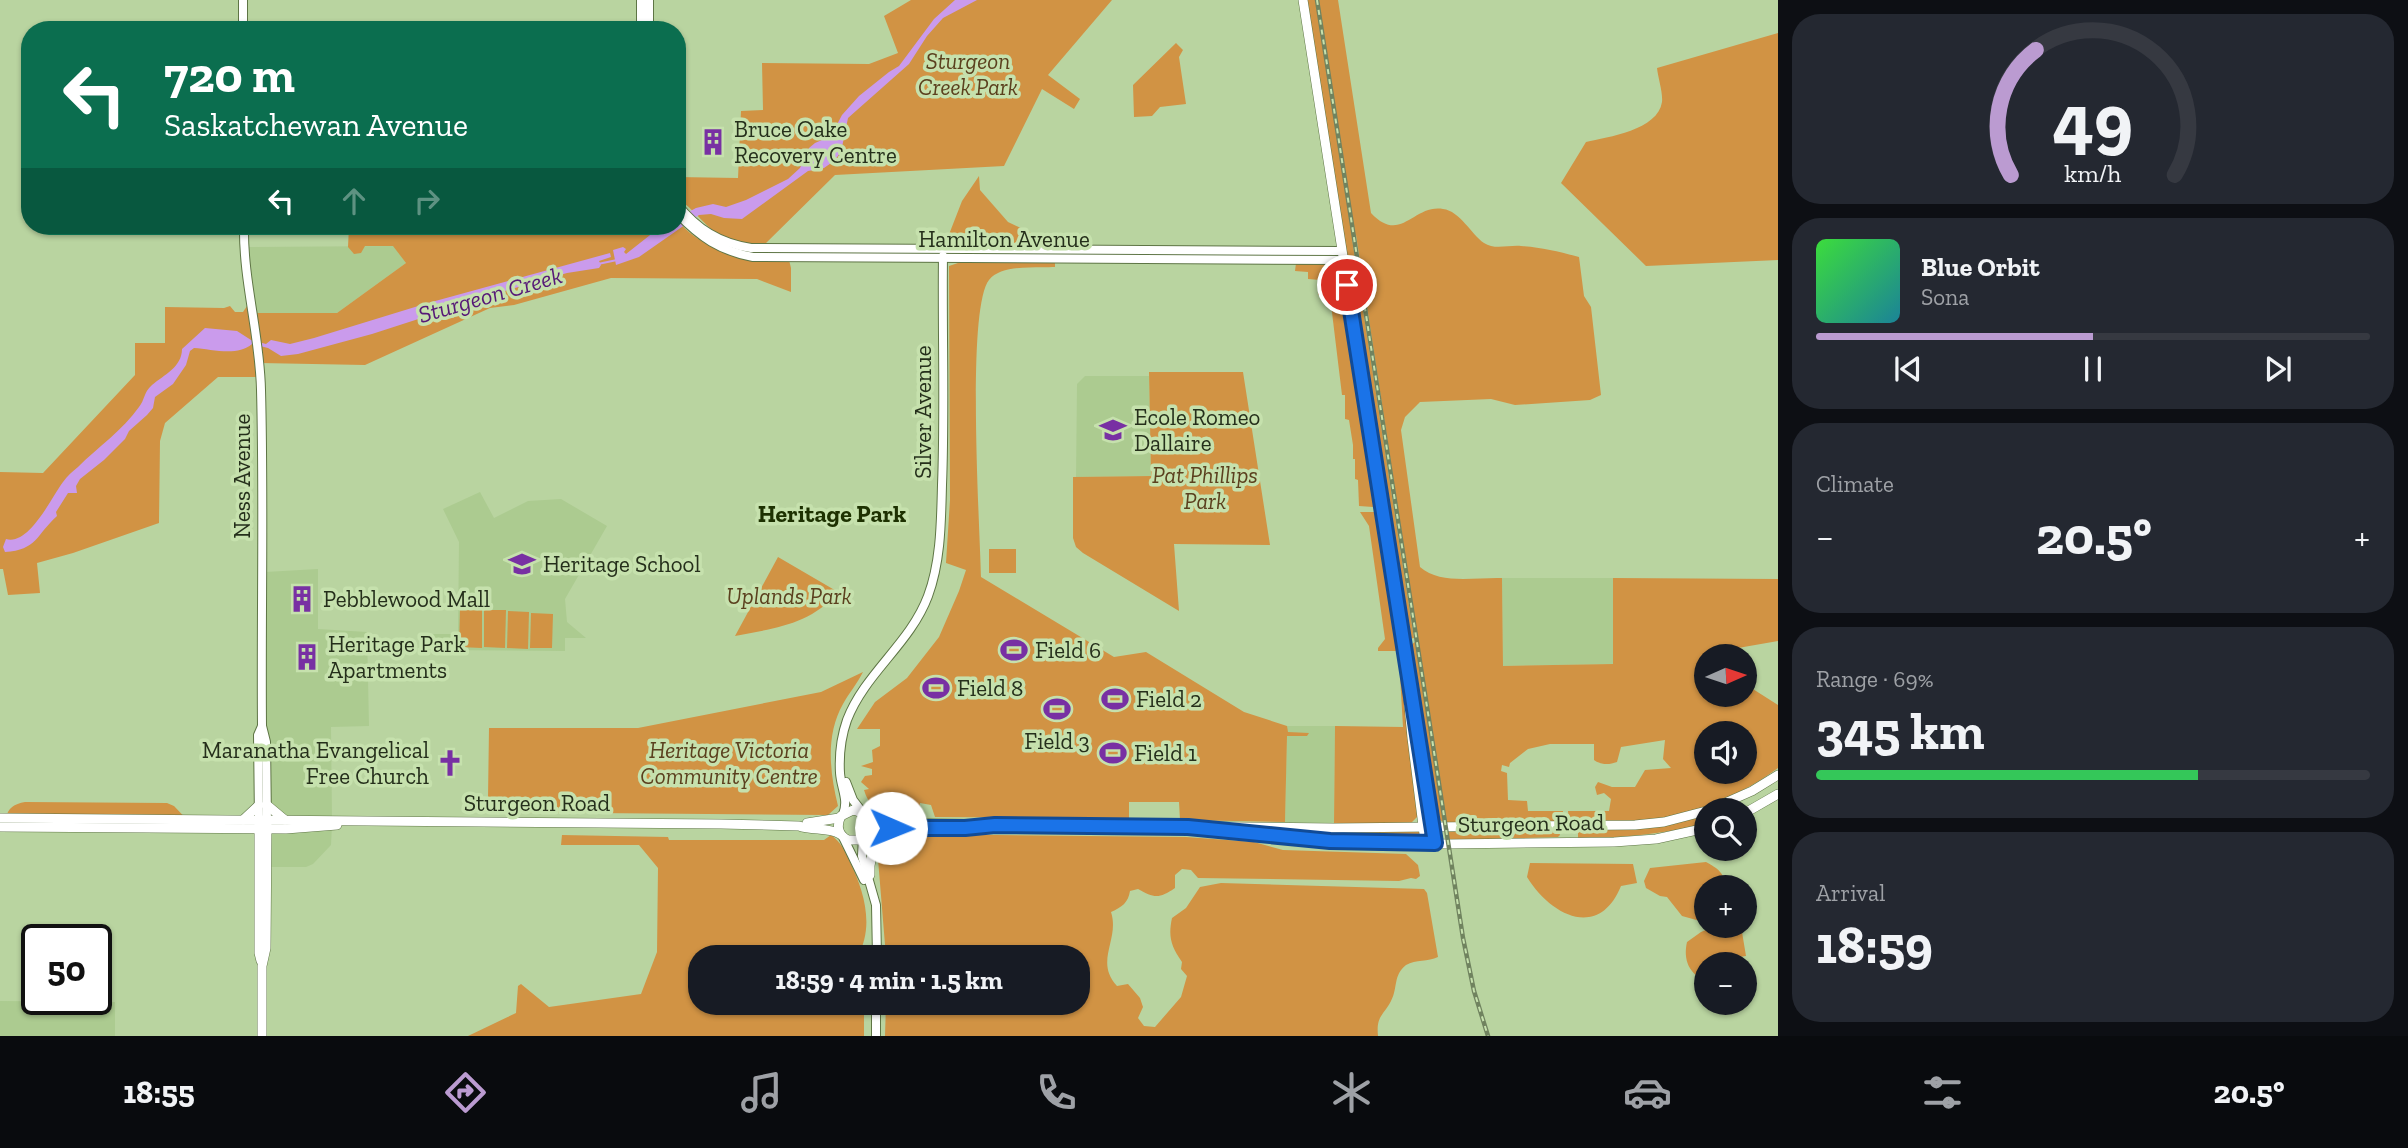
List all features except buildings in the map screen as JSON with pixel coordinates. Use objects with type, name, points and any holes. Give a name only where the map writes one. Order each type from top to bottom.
[{"type":"main road","points":[[1303,0],[1405,655],[1415,703],[1430,842]]},
{"type":"main road","name":"Sturgeon Road","points":[[1737,798],[1778,775]]},
{"type":"main road","points":[[1757,806],[1778,794]]},
{"type":"main road","points":[[243,820],[263,805],[286,825],[267,847]]},
{"type":"main road","points":[[853,810],[865,816],[868,827],[864,836],[853,841],[842,836],[838,826],[841,816],[853,810]]},
{"type":"main road","name":"Sturgeon Road","points":[[865,816],[885,823],[1428,828],[1635,825],[1694,814]]},
{"type":"main road","name":"Sturgeon Road","points":[[0,827],[286,825],[359,821],[799,826],[841,816]]},
{"type":"main road","name":"Sturgeon Road","points":[[0,818],[243,820],[263,825]]},
{"type":"main road","name":"Ness Avenue","points":[[262,1036],[267,847],[263,825]]},
{"type":"main road","name":"Ness Avenue","points":[[262,966],[259,953],[263,825]]},
{"type":"main road","name":"Sturgeon Road","points":[[864,836],[884,829],[995,825]]},
{"type":"main road","name":"Sturgeon Road","points":[[799,826],[806,829],[831,830],[842,836]]},
{"type":"main road","name":"Sturgeon Road","points":[[1188,827],[1330,841],[1430,842],[1614,842],[1694,831]]},
{"type":"main road","points":[[870,875],[871,856],[876,845],[886,836],[910,829]]},
{"type":"street","points":[[243,0],[243,21]]},
{"type":"street","points":[[641,0],[641,21]]},
{"type":"street","points":[[649,0],[649,21]]},
{"type":"street","name":"Hamilton Avenue","points":[[686,217],[714,245],[753,257],[943,253],[1343,256]]},
{"type":"street","name":"Ness Avenue","points":[[244,235],[261,392],[261,726],[267,742],[263,825]]},
{"type":"street","name":"Silver Avenue","points":[[841,816],[846,801],[840,774],[844,730],[853,707],[870,680],[916,622],[935,573],[943,471],[943,253]]},
{"type":"street","name":"Silver Avenue","points":[[840,758],[847,786],[865,816]]},
{"type":"street","points":[[842,836],[868,890],[877,927]]},
{"type":"street","points":[[864,836],[862,856],[876,905],[877,945]]},
{"type":"street","points":[[870,875],[871,886]]},
{"type":"street","points":[[876,1015],[876,1036]]},
{"type":"shaded area","points":[[394,246],[406,263],[337,313],[253,313],[244,247]]},
{"type":"shaded area","name":"Ecole Romeo Dallaire","points":[[1085,376],[1149,376],[1151,476],[1076,477],[1077,384]]},
{"type":"shaded area","name":"Heritage School","points":[[480,492],[494,518],[528,501],[561,499],[607,526],[565,599],[567,622],[586,638],[565,638],[565,651],[427,650],[427,634],[458,634],[459,542],[443,509]]},
{"type":"shaded area","points":[[318,569],[318,629],[367,632],[369,726],[331,727],[332,820],[286,821],[267,805],[265,572]]},
{"type":"shaded area","points":[[1502,578],[1613,578],[1613,664],[1503,666]]},
{"type":"shaded area","points":[[1287,726],[1335,726],[1334,823],[1285,822]]},
{"type":"shaded area","points":[[332,826],[331,845],[313,864],[306,867],[267,867],[267,829]]},
{"type":"shaded area","points":[[0,1001],[21,1001],[21,1015],[112,1015],[112,1002],[115,1002],[115,1036],[0,1036]]},
{"type":"green space","name":"Sturgeon Creek Park","points":[[911,0],[1112,0],[1048,75],[1080,99],[1074,109],[1042,89],[1004,166],[835,175],[764,245],[733,241],[714,232],[686,204],[686,177],[738,178],[741,111],[763,110],[762,63],[869,64],[898,53],[884,16]]},
{"type":"green space","points":[[1303,0],[1338,0],[1371,213],[1381,222],[1391,225],[1407,221],[1423,212],[1443,209],[1455,214],[1488,245],[1536,247],[1579,257],[1584,296],[1591,307],[1601,395],[1590,400],[1515,405],[1491,399],[1420,402],[1405,417],[1401,430],[1420,567],[1428,573],[1448,578],[1502,578],[1503,666],[1613,664],[1613,578],[1778,579],[1778,641],[1757,645],[1694,644],[1694,707],[1757,707],[1757,692],[1778,705],[1778,768],[1757,782],[1757,721],[1694,721],[1694,784],[1753,784],[1726,798],[1694,798],[1694,811],[1687,813],[1644,820],[1569,822],[1568,811],[1609,811],[1611,799],[1604,793],[1597,795],[1595,787],[1598,782],[1612,787],[1635,787],[1645,770],[1671,768],[1663,759],[1665,740],[1621,747],[1617,762],[1608,764],[1594,760],[1594,744],[1550,744],[1528,749],[1510,763],[1509,767],[1502,765],[1501,771],[1507,773],[1508,800],[1527,801],[1528,811],[1563,811],[1563,823],[1446,822],[1356,235],[1352,239],[1414,638],[1409,639],[1406,636]]},
{"type":"green space","points":[[1778,33],[1778,260],[1646,266],[1561,183],[1586,142],[1631,131],[1652,119],[1658,112],[1662,98],[1657,68]]},
{"type":"green space","points":[[1176,43],[1183,50],[1179,57],[1186,104],[1160,107],[1152,116],[1134,117],[1133,85]]},
{"type":"green space","points":[[979,176],[980,190],[1008,222],[1050,242],[952,245],[948,237],[962,201]]},
{"type":"green space","points":[[686,229],[701,241],[728,252],[789,260],[791,292],[757,279],[611,278],[514,305],[490,308],[365,365],[260,363],[261,377],[218,377],[165,423],[160,441],[159,523],[37,563],[40,593],[8,595],[3,569],[0,569],[0,472],[43,473],[135,375],[135,343],[165,343],[165,307],[230,306],[235,312],[243,312],[247,306],[253,313],[337,313],[406,263],[393,246],[365,246],[361,253],[354,254],[348,247],[349,235],[686,235]]},
{"type":"green space","points":[[964,261],[1055,263],[1055,267],[1002,271],[989,280],[982,299],[976,374],[981,577],[1114,657],[1146,652],[1244,712],[1287,726],[1288,732],[1309,733],[1307,736],[1287,736],[1285,822],[1180,820],[1179,802],[1129,802],[1129,818],[935,817],[931,805],[920,803],[918,815],[891,815],[872,806],[864,790],[869,789],[861,782],[865,776],[872,775],[872,769],[861,766],[873,762],[872,750],[880,746],[880,729],[857,729],[875,702],[907,678],[939,637],[966,570],[946,563],[950,500],[949,266]]},
{"type":"green space","points":[[1296,263],[1334,263],[1341,267],[1378,504],[1373,507],[1359,506],[1358,480],[1355,479],[1349,420],[1345,419],[1345,395],[1342,395],[1330,296],[1318,295],[1320,280],[1308,279],[1308,272],[1295,271]]},
{"type":"green space","name":"Pat Phillips Park","points":[[1149,372],[1243,372],[1270,545],[1174,544],[1179,611],[1083,553],[1076,547],[1073,538],[1073,477],[1151,476]]},
{"type":"green space","points":[[1360,512],[1375,512],[1379,515],[1400,649],[1396,651],[1378,651],[1385,639],[1369,526]]},
{"type":"green space","points":[[989,549],[1016,549],[1016,573],[989,573]]},
{"type":"green space","name":"Uplands Park","points":[[778,557],[838,592],[816,612],[804,618],[778,627],[735,636]]},
{"type":"green space","points":[[460,609],[482,610],[482,648],[459,647]]},
{"type":"green space","points":[[484,610],[506,610],[505,648],[484,647]]},
{"type":"green space","points":[[508,611],[529,612],[528,649],[507,648]]},
{"type":"green space","points":[[531,613],[553,614],[552,648],[530,648]]},
{"type":"green space","points":[[1415,642],[1444,822],[1437,819],[1432,807],[1408,647]]},
{"type":"green space","points":[[1399,658],[1402,660],[1419,815],[1410,824],[1334,823],[1335,726],[1403,727]]},
{"type":"green space","name":"Heritage Victoria Community Centre","points":[[863,672],[837,716],[831,742],[831,768],[838,806],[828,815],[492,812],[488,798],[489,728],[638,728],[821,692]]},
{"type":"green space","points":[[25,802],[167,803],[174,806],[195,828],[0,827],[0,818],[6,818],[12,807]]},
{"type":"green space","points":[[1694,818],[1694,826],[1674,830],[1578,838],[1578,831],[1670,825]]},
{"type":"green space","points":[[1448,831],[1559,831],[1560,835],[1449,840]]},
{"type":"green space","points":[[1419,832],[1420,836],[1355,839],[1300,833]]},
{"type":"green space","points":[[907,834],[1186,837],[1254,842],[1283,850],[1406,854],[1418,865],[1420,876],[1399,881],[1198,878],[1191,870],[1182,869],[1175,875],[1175,888],[1165,894],[1153,896],[1138,889],[1130,891],[1124,904],[1111,912],[1113,922],[1107,959],[1111,977],[1117,986],[1128,984],[1140,998],[1143,1007],[1138,1018],[1144,1026],[1155,1027],[1181,997],[1187,976],[1181,969],[1182,962],[1171,941],[1172,918],[1186,908],[1200,887],[1221,883],[1424,889],[1427,893],[1438,957],[1410,963],[1402,969],[1397,977],[1391,1001],[1379,1020],[1378,1036],[885,1036],[886,1015],[1090,1015],[1090,945],[885,945],[878,859],[888,842]]},
{"type":"green space","points":[[562,835],[668,837],[669,840],[824,840],[831,835],[846,854],[863,897],[866,921],[862,945],[688,945],[688,1015],[864,1015],[864,1036],[468,1036],[516,1013],[518,986],[521,984],[549,1007],[641,994],[657,952],[658,868],[639,845],[561,845]]},
{"type":"green space","points":[[1706,862],[1722,875],[1694,875],[1694,919],[1682,916],[1667,897],[1646,888],[1644,881],[1650,868]]},
{"type":"green space","points":[[1530,863],[1633,864],[1637,883],[1621,886],[1612,903],[1600,913],[1588,917],[1575,916],[1561,911],[1537,891],[1527,877]]},
{"type":"green space","points":[[1694,937],[1743,938],[1745,952],[1694,952],[1694,973],[1687,960],[1687,942]]},
{"type":"water","name":"Sturgeon Creek","points":[[955,0],[977,0],[943,18],[927,36],[909,64],[848,118],[841,152],[834,161],[824,168],[808,171],[742,219],[711,214],[699,215],[686,224],[686,213],[696,208],[713,204],[726,207],[788,179],[800,168],[809,148],[831,136],[842,115],[859,96],[899,66],[934,19]]},
{"type":"water","name":"Sturgeon Creek","points":[[650,235],[670,235],[639,257],[616,265],[613,250],[623,247],[626,254]]},
{"type":"water","points":[[610,253],[611,257],[599,261],[599,268],[567,273],[372,334],[298,354],[281,356],[268,348],[252,344],[232,351],[194,348],[173,384],[155,397],[153,408],[129,431],[125,439],[80,479],[76,486],[77,493],[68,493],[56,512],[57,516],[35,540],[24,548],[5,552],[3,547],[6,539],[15,539],[31,528],[66,478],[126,423],[141,404],[149,388],[176,366],[182,349],[205,328],[237,331],[251,340],[266,344],[271,340],[290,344]]},
{"type":"waterway","name":"Sturgeon Creek","points":[[598,264],[617,260]]},
{"type":"railway","points":[[1317,0],[1463,938],[1474,991],[1488,1036]]},
{"type":"place","name":"Bruce Oake Recovery Centre","points":[[713,142]]},
{"type":"place","name":"Ecole Romeo Dallaire","points":[[1113,430]]},
{"type":"place","name":"Heritage School","points":[[522,564]]},
{"type":"place","name":"Pebblewood Mall","points":[[302,599]]},
{"type":"place","name":"Field 6","points":[[1014,650]]},
{"type":"place","name":"Heritage Park Apartments","points":[[307,657]]},
{"type":"place","name":"Field 8","points":[[936,688]]},
{"type":"place","name":"Field 2","points":[[1115,699]]},
{"type":"place","name":"Field 3","points":[[1057,709]]},
{"type":"place","name":"Field 1","points":[[1113,753]]},
{"type":"place","name":"Maranatha Evangelical Free Church","points":[[450,763]]},
{"type":"district","name":"Heritage Park","points":[[832,514]]},
{"type":"route","points":[[891,828],[965,828],[995,825],[1188,827],[1330,841],[1435,843],[1347,285]]}]
